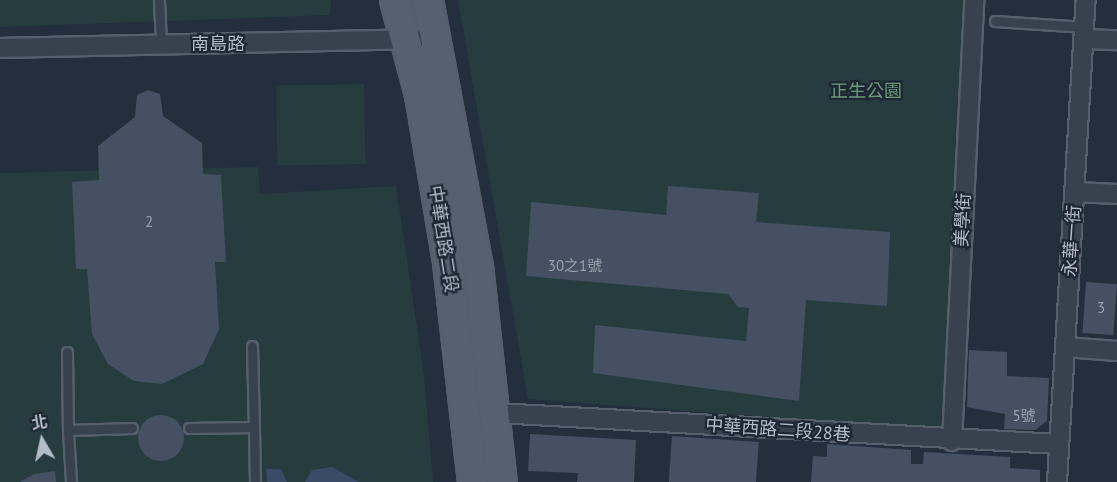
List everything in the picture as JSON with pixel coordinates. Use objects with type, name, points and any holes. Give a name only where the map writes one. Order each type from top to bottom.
[{"type":"main road","name":"中華西路二段","points":[[395,0],[403,40],[420,95],[448,263],[473,482]]},
{"type":"main road","name":"中華西路二段","points":[[428,0],[478,266],[497,413],[502,482]]},
{"type":"street","name":"美學街","points":[[952,441],[974,0]]},
{"type":"street","name":"永華一街","points":[[1057,482],[1086,0]]},
{"type":"street","points":[[1084,33],[1117,40]]},
{"type":"street","name":"南島路","points":[[0,48],[403,40],[436,36]]},
{"type":"street","points":[[1075,192],[1117,194]]},
{"type":"street","points":[[1065,347],[1117,351]]},
{"type":"street","name":"中華西路二段28巷","points":[[497,413],[952,441],[1059,444]]},
{"type":"lane","points":[[159,0],[161,44]]},
{"type":"lane","points":[[995,21],[1084,33]]},
{"type":"lane","points":[[252,346],[255,482]]},
{"type":"lane","points":[[67,352],[71,482]]},
{"type":"lane","points":[[68,430],[132,428]]},
{"type":"lane","points":[[189,428],[254,428]]},
{"type":"green space","points":[[0,0],[331,0],[330,15],[0,27]]},
{"type":"green space","name":"正生公園","points":[[458,0],[965,0],[953,431],[528,399]]},
{"type":"green space","points":[[364,84],[365,164],[277,166],[276,86]]},
{"type":"green space","points":[[258,167],[260,194],[396,186],[424,375],[433,482],[0,482],[0,173]]},
{"type":"water","points":[[332,467],[359,482],[305,482],[312,470]]},
{"type":"water","points":[[266,469],[281,469],[287,482],[267,482]]},
{"type":"building","points":[[148,90],[160,94],[163,116],[202,143],[203,174],[221,175],[226,262],[215,262],[219,329],[203,364],[162,384],[134,381],[108,364],[92,334],[87,269],[76,269],[72,182],[99,180],[98,146],[135,117],[137,95]]},
{"type":"building","points":[[668,186],[759,193],[756,222],[890,232],[887,306],[806,300],[799,401],[593,373],[595,325],[746,341],[749,308],[738,307],[728,294],[526,276],[531,202],[666,215]]},
{"type":"building","points":[[1086,282],[1117,284],[1113,335],[1082,333]]},
{"type":"building","points":[[969,350],[1007,352],[1007,376],[1049,378],[1047,421],[1035,430],[1004,429],[1005,414],[967,407]]},
{"type":"building","points":[[166,415],[178,421],[183,429],[183,447],[178,455],[170,460],[156,461],[148,458],[141,451],[138,433],[141,425],[148,418]]},
{"type":"building","points":[[530,434],[636,440],[634,482],[577,482],[578,473],[528,471]]},
{"type":"building","points":[[672,436],[759,442],[756,482],[669,482]]},
{"type":"building","points":[[827,444],[911,450],[911,464],[923,464],[924,452],[1010,457],[1010,468],[1040,470],[1040,482],[811,482],[813,456],[827,457]]},
{"type":"building","points":[[55,471],[56,482],[20,482],[34,474]]}]
